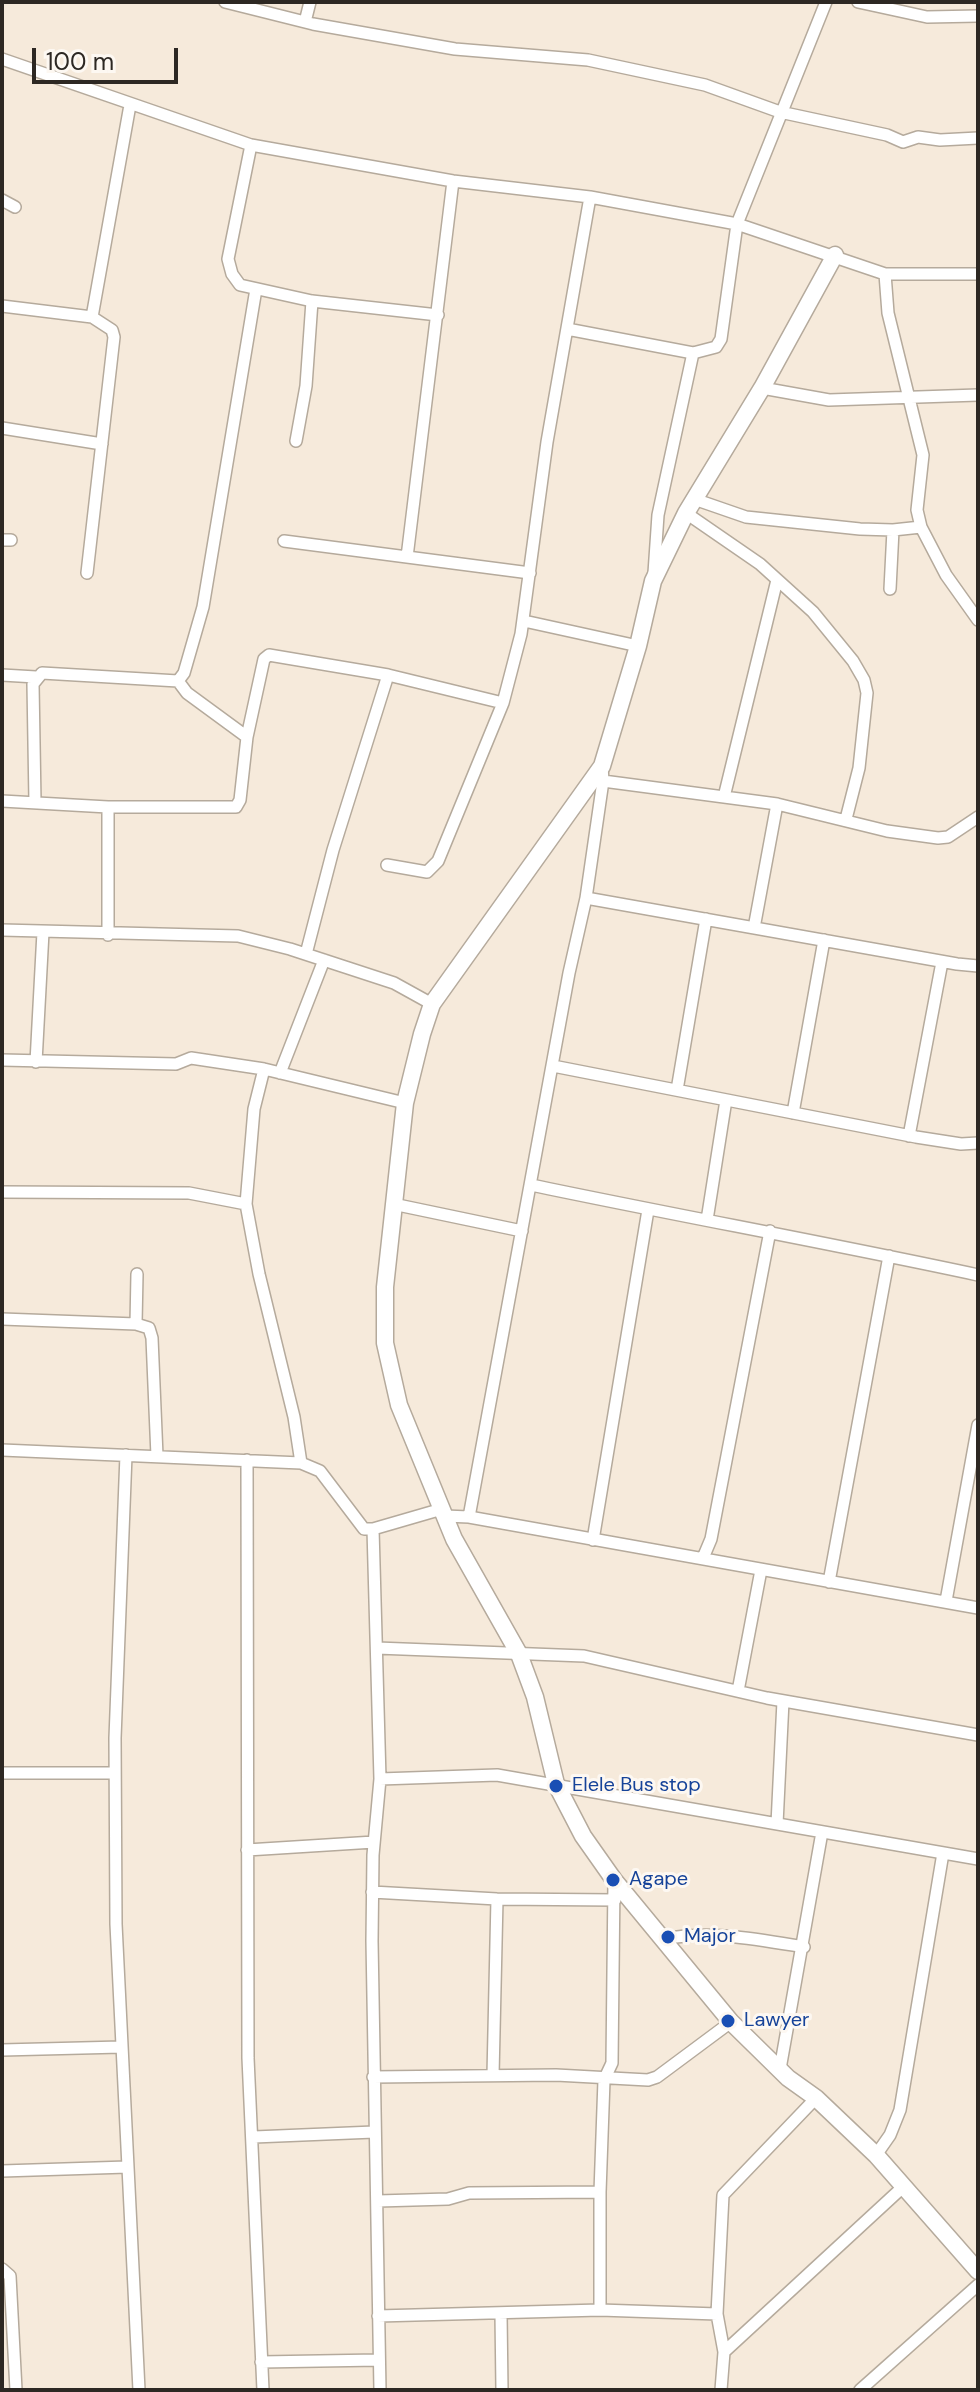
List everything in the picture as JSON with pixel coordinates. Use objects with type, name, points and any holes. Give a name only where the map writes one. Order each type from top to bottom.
[{"type":"street","points":[[225,2],[305,22],[455,49],[588,60],[705,85],[780,112],[887,135],[903,142],[918,137],[940,140],[978,138]]},
{"type":"street","points":[[305,22],[310,2]]},
{"type":"street","points":[[567,329],[693,353],[716,347],[721,339],[737,224],[826,2]]},
{"type":"street","points":[[858,2],[927,17],[978,16]]},
{"type":"street","points":[[2,59],[251,145],[453,181],[590,197],[737,224],[885,274],[978,274]]},
{"type":"street","points":[[92,317],[130,105]]},
{"type":"street","points":[[251,145],[228,259],[232,274],[240,285],[312,301],[438,315]]},
{"type":"street","points":[[407,557],[453,181]]},
{"type":"street","points":[[387,865],[427,872],[438,861],[503,703],[524,621],[547,442],[590,197]]},
{"type":"street","points":[[2,200],[15,207]]},
{"type":"street","points":[[653,581],[690,506],[762,388],[835,255]]},
{"type":"street","points":[[885,274],[888,313],[923,455],[917,510],[921,527],[946,575],[978,620]]},
{"type":"street","points":[[178,681],[184,673],[203,607],[256,289]]},
{"type":"street","points":[[296,441],[306,386],[312,301]]},
{"type":"street","points":[[2,306],[92,317],[112,330],[114,337],[87,573]]},
{"type":"street","points":[[469,1517],[586,898],[603,774],[653,581],[658,515],[693,353]]},
{"type":"street","points":[[762,388],[829,400],[978,395]]},
{"type":"street","points":[[2,428],[102,444]]},
{"type":"street","points":[[690,506],[746,517],[893,530],[921,527]]},
{"type":"street","points":[[690,506],[813,612],[853,661],[864,680],[867,693],[859,768],[846,819]]},
{"type":"street","points":[[890,589],[893,530]]},
{"type":"street","points":[[284,541],[530,573]]},
{"type":"street","points":[[724,797],[777,580]]},
{"type":"street","points":[[524,621],[638,646]]},
{"type":"street","points":[[2,801],[108,807],[236,807],[240,800],[247,737],[264,659],[269,655],[388,675],[503,703]]},
{"type":"street","points":[[35,802],[33,684],[42,673],[178,681],[187,693],[247,737]]},
{"type":"street","points":[[2,675],[36,677]]},
{"type":"street","points":[[306,954],[333,850],[388,675]]},
{"type":"street","points":[[603,774],[777,804],[887,831],[938,838],[948,837],[978,817]]},
{"type":"street","points":[[603,774],[432,1004],[422,1034],[405,1103],[385,1287],[385,1343],[399,1405],[463,1556],[519,1654],[535,1697],[556,1784],[583,1836],[614,1880],[731,2022],[788,2078],[816,2098],[876,2155],[978,2271]]},
{"type":"street","points":[[754,928],[777,804]]},
{"type":"street","points":[[108,807],[108,935]]},
{"type":"street","points":[[586,898],[978,966]]},
{"type":"street","points":[[677,1090],[706,919]]},
{"type":"street","points":[[2,930],[238,936],[394,983],[432,1004]]},
{"type":"street","points":[[36,1062],[43,932]]},
{"type":"street","points":[[793,1113],[824,940]]},
{"type":"street","points":[[280,1073],[324,960]]},
{"type":"street","points":[[909,1136],[942,962]]},
{"type":"street","points":[[2,1060],[176,1064],[191,1058],[264,1069],[405,1103]]},
{"type":"street","points":[[553,1066],[909,1136],[961,1144],[978,1143]]},
{"type":"street","points":[[264,1069],[254,1109],[246,1204],[259,1274],[294,1417],[301,1463]]},
{"type":"street","points":[[707,1220],[726,1100]]},
{"type":"street","points":[[531,1185],[978,1275]]},
{"type":"street","points":[[2,1192],[189,1193],[246,1204]]},
{"type":"street","points":[[393,1204],[522,1231]]},
{"type":"street","points":[[593,1540],[648,1210]]},
{"type":"street","points":[[703,1558],[711,1539],[770,1231]]},
{"type":"street","points":[[829,1582],[889,1256]]},
{"type":"street","points":[[136,1324],[137,1274]]},
{"type":"street","points":[[2,1319],[136,1324],[149,1328],[152,1332],[157,1456]]},
{"type":"street","points":[[946,1601],[978,1425]]},
{"type":"street","points":[[2,1450],[301,1463],[320,1471],[364,1529],[444,1513],[978,1608]]},
{"type":"street","points":[[126,1455],[115,1773],[116,1924],[139,2390]]},
{"type":"street","points":[[247,1460],[248,2058],[254,2137],[255,2252],[263,2390]]},
{"type":"street","points":[[373,1529],[380,1779],[372,1892],[380,2390]]},
{"type":"street","points":[[711,1539],[719,1561]]},
{"type":"street","points":[[738,1691],[761,1570]]},
{"type":"street","points":[[377,1648],[584,1656],[783,1701],[978,1735]]},
{"type":"street","points":[[777,1824],[783,1701]]},
{"type":"street","points":[[2,1773],[115,1773]]},
{"type":"street","points":[[380,1779],[497,1775],[978,1859]]},
{"type":"street","points":[[780,2069],[822,1832]]},
{"type":"street","points":[[247,1850],[374,1842]]},
{"type":"street","points":[[876,2155],[890,2135],[900,2110],[943,1853]]},
{"type":"street","points":[[600,2310],[604,2080],[612,2063],[614,1880]]},
{"type":"street","points":[[372,1892],[497,1899],[615,1900]]},
{"type":"street","points":[[493,2075],[497,1899]]},
{"type":"street","points":[[663,1939],[691,1934],[718,1934],[804,1947]]},
{"type":"street","points":[[373,2077],[556,2075],[648,2080],[657,2077],[731,2022]]},
{"type":"street","points":[[2,2050],[121,2047]]},
{"type":"street","points":[[721,2390],[724,2352],[717,2314],[723,2195],[816,2098]]},
{"type":"street","points":[[254,2137],[374,2132]]},
{"type":"street","points":[[2,2171],[127,2167]]},
{"type":"street","points":[[724,2352],[904,2186]]},
{"type":"street","points":[[378,2201],[448,2199],[469,2193],[600,2192]]},
{"type":"street","points":[[2,2269],[10,2276],[16,2390]]},
{"type":"street","points":[[860,2390],[978,2285]]},
{"type":"street","points":[[378,2316],[600,2310],[717,2314]]},
{"type":"street","points":[[501,2314],[502,2390]]},
{"type":"street","points":[[261,2362],[378,2360]]},
{"type":"place","name":"Elele Bus stop","points":[[556,1786]]},
{"type":"place","name":"Agape","points":[[613,1880]]},
{"type":"place","name":"Major","points":[[668,1937]]},
{"type":"place","name":"Lawyer","points":[[728,2021]]}]
